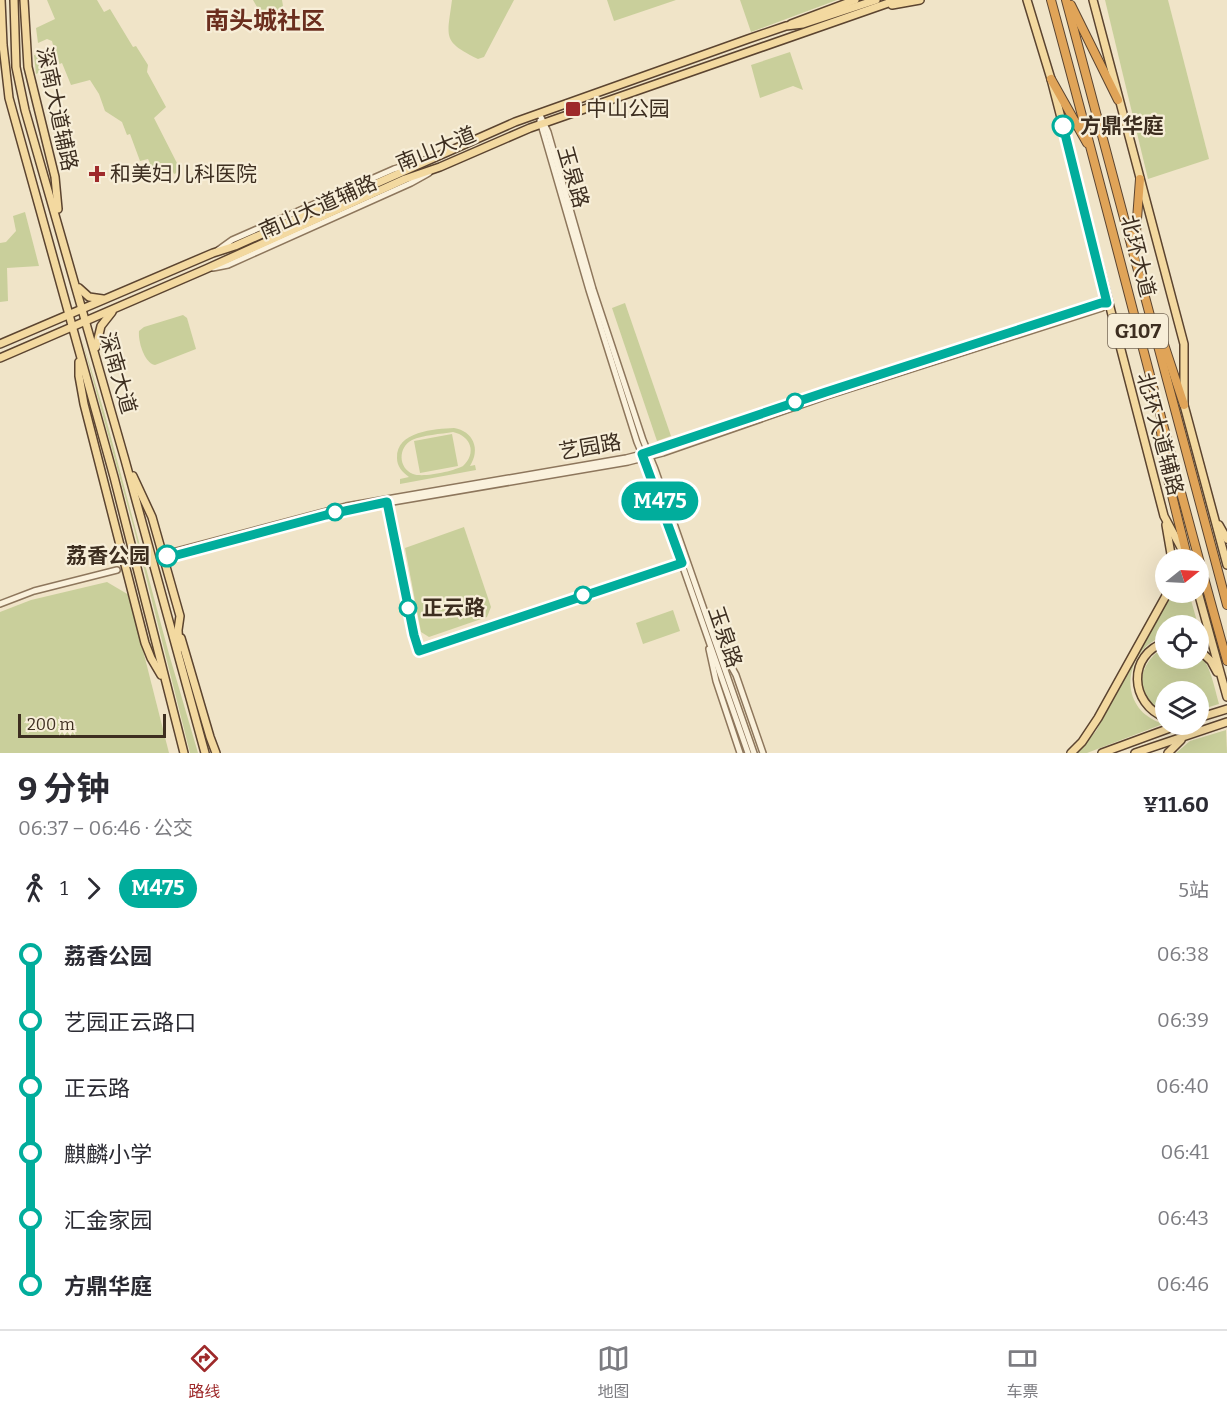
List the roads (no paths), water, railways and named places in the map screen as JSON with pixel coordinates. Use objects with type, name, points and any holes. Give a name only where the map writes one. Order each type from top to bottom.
[{"type":"highway","name":"北环大道","points":[[1051,0],[1227,661]]},
{"type":"highway","name":"北环大道","points":[[1067,0],[1227,605]]},
{"type":"highway","points":[[1067,0],[1118,100]]},
{"type":"highway","points":[[1051,79],[1093,153]]},
{"type":"highway","points":[[1140,179],[1134,253],[1184,405]]},
{"type":"highway","points":[[1157,404],[1167,475],[1185,549]]},
{"type":"main road","name":"深南大道","points":[[1,0],[2,62],[9,98],[114,477],[184,753]]},
{"type":"main road","name":"深南大道","points":[[14,0],[15,55],[25,110],[83,308],[204,753]]},
{"type":"main road","points":[[786,26],[855,0]]},
{"type":"main road","name":"南山大道","points":[[0,344],[213,253],[254,238],[436,156],[540,113],[786,26],[803,24],[876,2],[897,0]]},
{"type":"main road","points":[[876,2],[920,0]]},
{"type":"main road","name":"北环大道辅路","points":[[1093,0],[1184,344],[1184,405],[1227,565]]},
{"type":"main road","name":"北环大道辅路","points":[[1027,1],[1051,79],[1107,303],[1164,516],[1182,549]]},
{"type":"main road","name":"深南大道辅路","points":[[24,2],[28,67],[55,177],[59,224]]},
{"type":"main road","name":"南山大道","points":[[0,358],[116,309],[405,179],[543,124],[876,2]]},
{"type":"main road","points":[[0,23],[1,13]]},
{"type":"main road","points":[[2,52],[15,55]]},
{"type":"main road","points":[[2,62],[15,55]]},
{"type":"main road","points":[[0,79],[9,98]]},
{"type":"main road","points":[[367,203],[371,194]]},
{"type":"main road","points":[[75,283],[83,294],[89,297],[108,298]]},
{"type":"main road","points":[[97,359],[98,333],[105,320],[116,309]]},
{"type":"main road","points":[[79,350],[81,386],[148,651],[166,683]]},
{"type":"main road","points":[[95,445],[114,477]]},
{"type":"main road","points":[[125,460],[152,517],[180,616],[179,660]]},
{"type":"main road","points":[[1164,516],[1170,549]]},
{"type":"main road","points":[[1214,516],[1227,539]]},
{"type":"main road","points":[[162,598],[178,630],[216,752]]},
{"type":"main road","points":[[1071,753],[1082,742],[1098,718],[1162,603]]},
{"type":"main road","points":[[1201,603],[1226,694]]},
{"type":"main road","points":[[1155,647],[1146,654],[1139,668],[1137,684],[1147,705],[1155,712]]},
{"type":"main road","points":[[1209,659],[1226,694]]},
{"type":"main road","points":[[1209,715],[1227,709]]},
{"type":"main road","points":[[1209,728],[1227,722]]},
{"type":"main road","points":[[1102,753],[1155,734]]},
{"type":"main road","points":[[1135,753],[1187,735]]},
{"type":"main road","points":[[1168,753],[1177,742],[1188,735]]},
{"type":"street","name":"玉泉路","points":[[540,113],[589,290],[754,753]]},
{"type":"street","name":"南山大道辅路","points":[[206,269],[228,265],[411,183],[440,166]]},
{"type":"street","name":"艺园路","points":[[646,455],[346,506],[186,548],[171,555],[346,510],[646,455],[826,392],[1101,303],[1107,303]]},
{"type":"street","points":[[0,604],[34,591],[117,570]]},
{"type":"street","name":"玉泉路","points":[[711,637],[748,753]]},
{"type":"street","points":[[711,637],[710,658],[740,753]]},
{"type":"street","points":[[711,637],[736,675],[763,753]]},
{"type":"tunnel","points":[[117,570],[167,556]]},
{"type":"place","name":"中山公园","points":[[573,109]]},
{"type":"place","name":"方鼎华庭","points":[[1063,126]]},
{"type":"place","name":"和美妇儿科医院","points":[[97,174]]},
{"type":"place","name":"荔香公园","points":[[167,556]]},
{"type":"place","name":"正云路","points":[[408,608]]},
{"type":"district","name":"南头城社区","points":[[265,21]]}]
